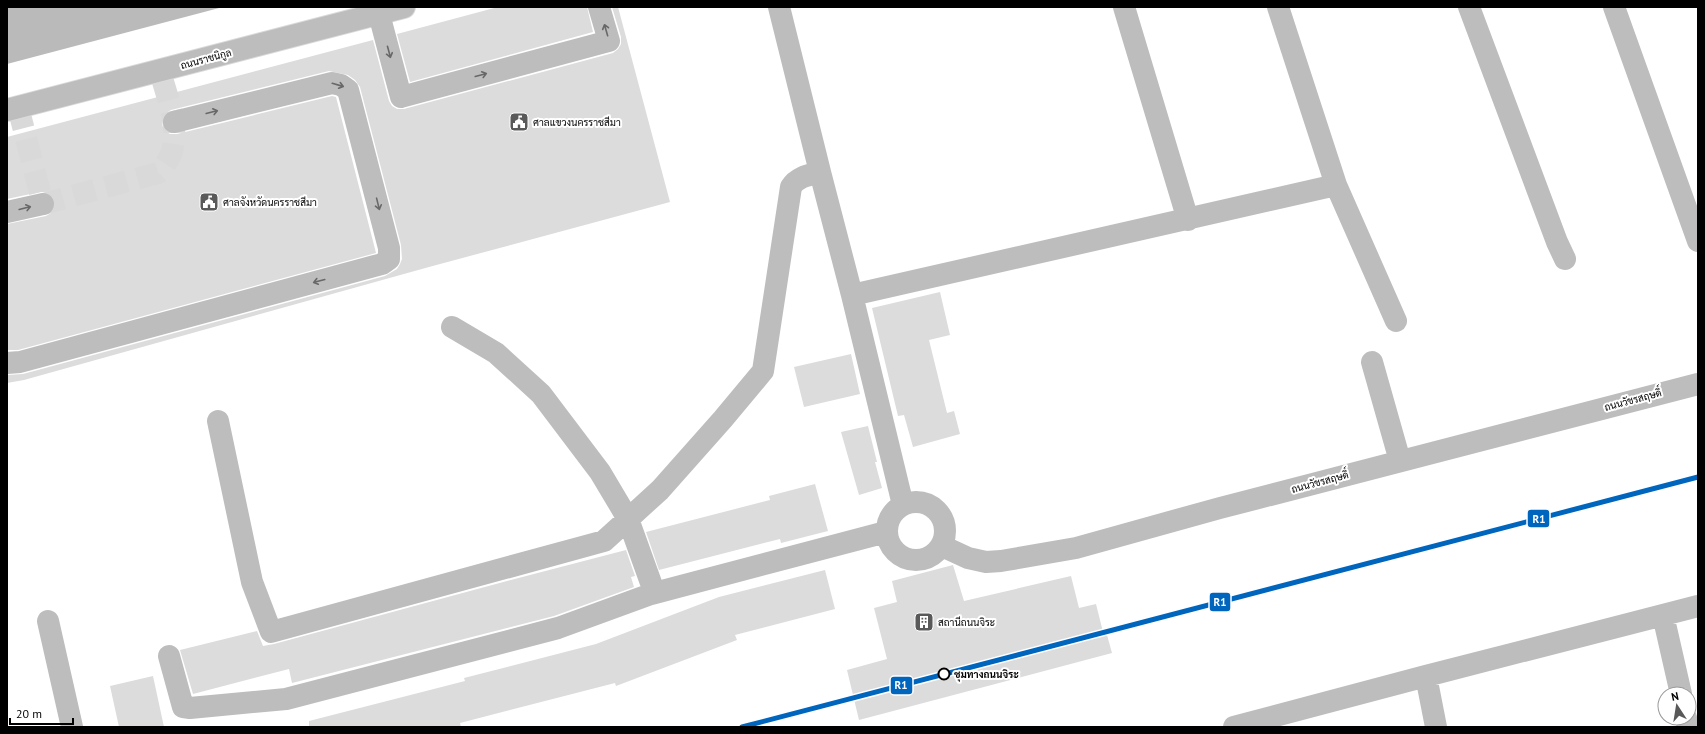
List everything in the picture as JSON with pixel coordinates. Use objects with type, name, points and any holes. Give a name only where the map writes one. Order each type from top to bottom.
[{"type":"street","name":"ถนนราชนิกูล","points":[[7,110],[404,7]]},
{"type":"street","points":[[378,14],[401,97],[609,42],[599,7]]},
{"type":"street","points":[[779,7],[852,295],[903,505]]},
{"type":"street","points":[[1124,7],[1188,220]]},
{"type":"street","points":[[1278,7],[1336,186],[1396,321]]},
{"type":"street","points":[[1469,7],[1557,242],[1566,259]]},
{"type":"street","points":[[1614,7],[1698,241]]},
{"type":"street","points":[[7,363],[20,362],[382,264],[389,258],[389,248],[348,90],[341,85],[332,83],[174,122]]},
{"type":"street","points":[[218,421],[252,582],[271,632],[604,541],[660,490],[763,371],[790,187],[799,179],[820,172]]},
{"type":"street","points":[[852,295],[1336,186]]},
{"type":"street","points":[[7,212],[43,204]]},
{"type":"street","points":[[452,327],[496,353],[541,394],[600,472],[628,519],[651,583],[653,591],[651,594]]},
{"type":"street","points":[[1372,362],[1400,461]]},
{"type":"street","name":"ถนนวัชรสฤษดิ์","points":[[942,546],[968,558],[986,562],[1001,561],[1076,548],[1220,508],[1698,384]]},
{"type":"street","points":[[913,502],[924,503],[934,507],[941,515],[945,525],[946,536],[942,546],[934,556],[922,561],[909,560],[897,554],[889,544],[886,532],[888,521],[894,512],[903,505],[913,502]]},
{"type":"street","points":[[169,656],[183,706],[190,708],[286,699],[558,628],[651,594],[886,532]]},
{"type":"street","points":[[1234,727],[1698,606]]},
{"type":"street","points":[[1663,615],[1679,686]]},
{"type":"street","points":[[48,621],[72,727]]},
{"type":"street","points":[[1426,676],[1436,727]]},
{"type":"shaded area","points":[[7,7],[223,7],[7,64]]},
{"type":"building","points":[[498,7],[587,7],[593,32],[410,82],[397,34]]},
{"type":"building","name":"ศาลจังหวัดนครราชสีมา","points":[[612,7],[618,7],[670,202],[429,267],[24,380],[7,383],[7,375],[23,374],[385,276],[397,269],[402,259],[401,245],[360,87],[355,80],[348,75],[329,71],[171,110],[162,118],[162,125],[165,131],[170,134],[177,134],[332,96],[336,97],[376,253],[18,350],[7,350],[7,224],[46,216],[55,208],[55,202],[52,196],[46,192],[7,199],[7,137],[373,40],[389,101],[392,106],[397,109],[404,109],[613,53],[621,44],[621,37]]},
{"type":"building","points":[[940,292],[950,335],[929,340],[947,413],[954,411],[960,434],[913,447],[904,415],[898,416],[872,308]]},
{"type":"building","points":[[851,354],[860,394],[804,407],[794,367]]},
{"type":"building","points":[[868,426],[882,488],[859,495],[841,432]]},
{"type":"building","points":[[815,484],[828,531],[781,543],[780,539],[659,570],[646,532],[770,500],[769,496]]},
{"type":"building","points":[[626,550],[635,576],[631,577],[634,587],[554,616],[292,683],[289,669],[193,694],[180,650],[257,631],[263,646],[274,644]]},
{"type":"building","points":[[953,565],[964,601],[1071,576],[1079,608],[1096,604],[1104,636],[1107,635],[1112,653],[859,720],[847,670],[887,659],[874,608],[897,602],[892,581]]},
{"type":"building","points":[[825,570],[835,609],[735,635],[737,640],[616,686],[615,683],[460,723],[461,727],[309,727],[309,721],[465,681],[464,678],[596,644],[719,597]]},
{"type":"building","points":[[153,676],[164,727],[119,727],[110,686]]},
{"type":"tunnel","points":[[18,107],[43,204],[158,173],[167,162],[172,150],[174,137],[174,124],[160,71]]},
{"type":"transit line","name":"R1","points":[[742,727],[1698,477]]},
{"type":"place","name":"ศาลแขวงนครราชสีมา","points":[[519,122]]},
{"type":"place","name":"ศาลจังหวัดนครราชสีมา","points":[[209,202]]},
{"type":"place","name":"สถานีถนนจิระ","points":[[924,622]]},
{"type":"place","name":"ชุมทางถนนจิระ","points":[[944,674]]}]
